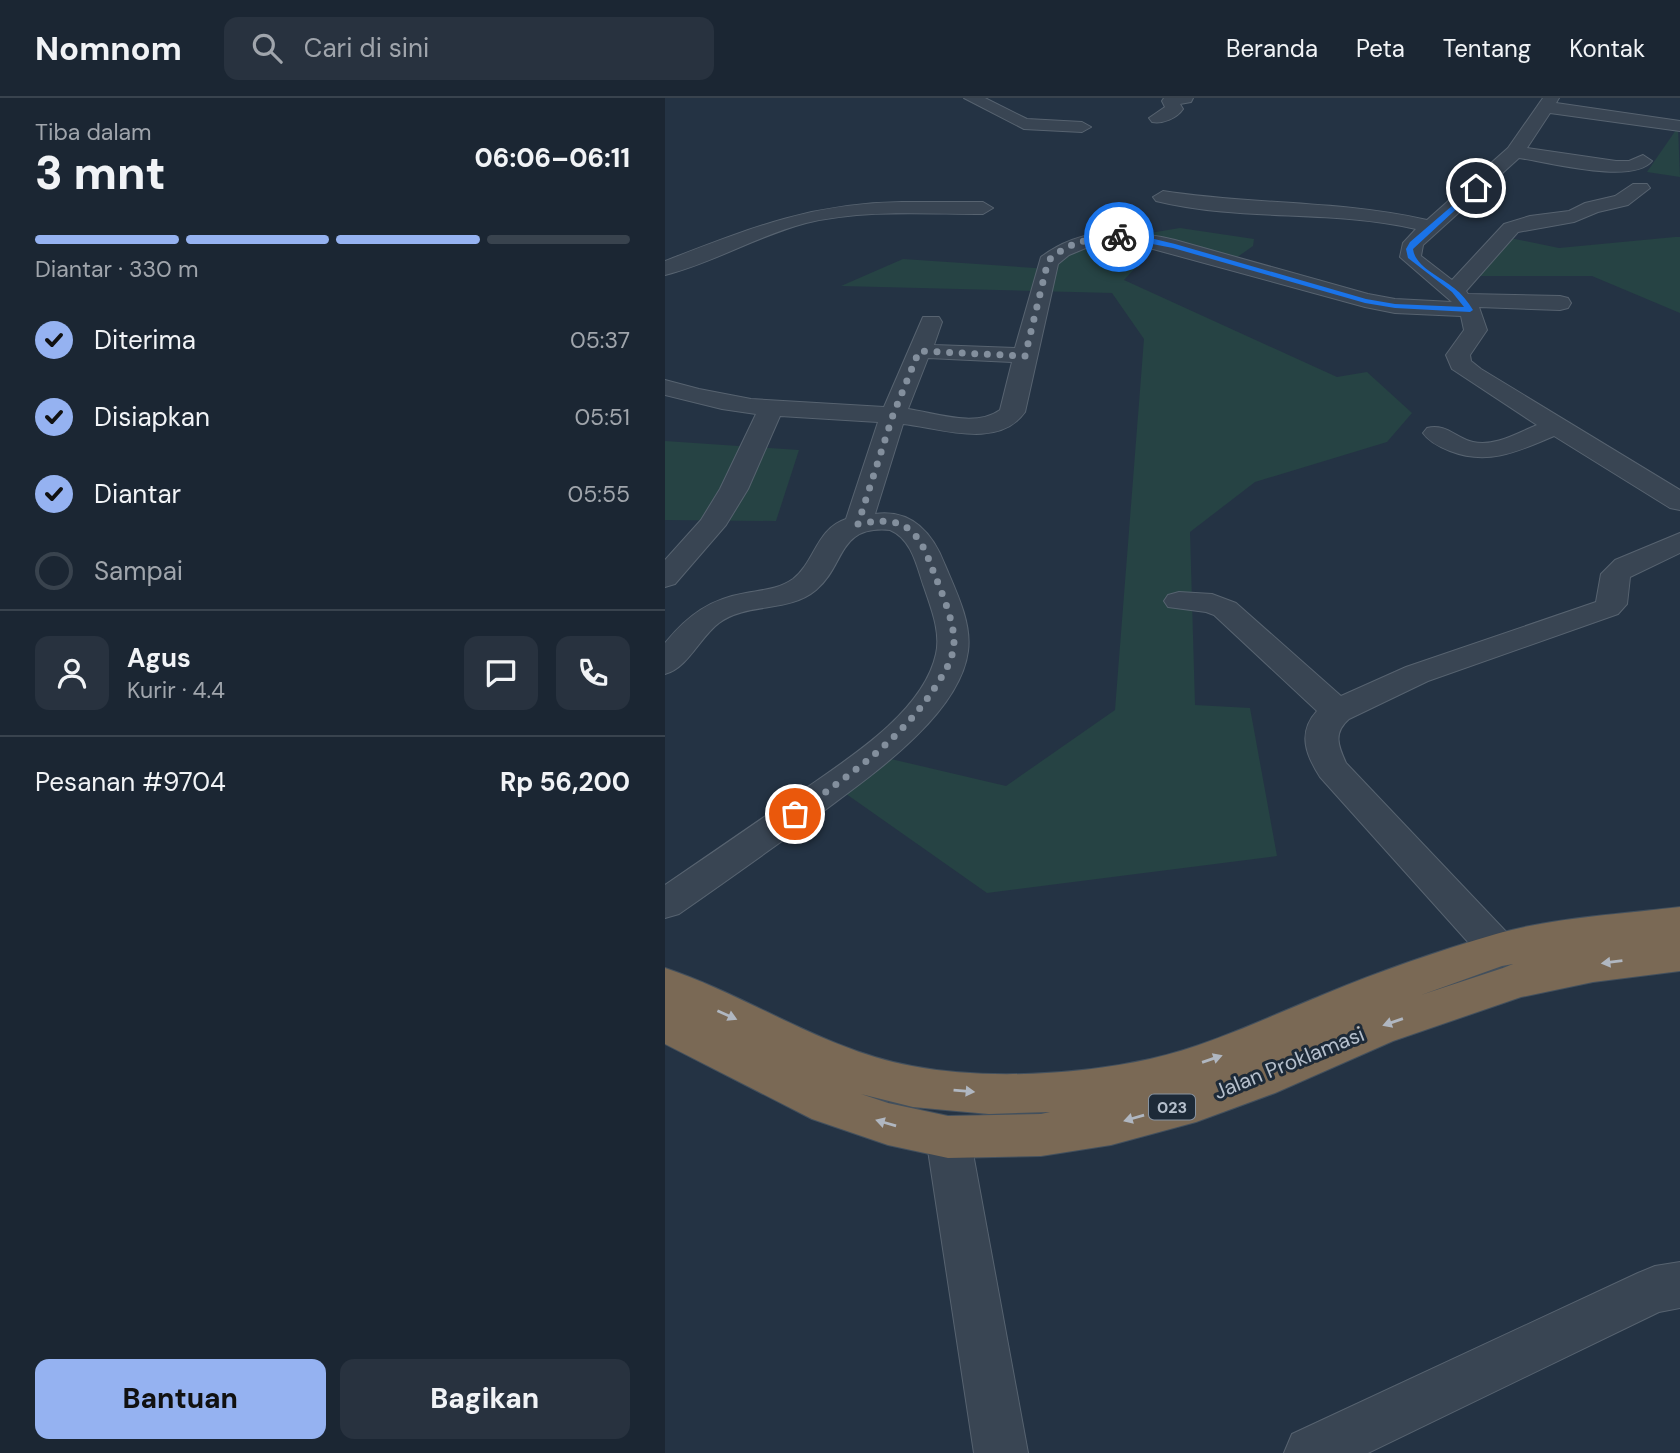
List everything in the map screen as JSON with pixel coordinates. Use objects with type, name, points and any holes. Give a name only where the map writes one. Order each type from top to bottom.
[{"type":"highway","name":"Jalan Proklamasi","points":[[665,986],[853,1072],[913,1087],[976,1093],[1073,1091],[1150,1079],[1217,1058],[1368,995],[1499,950],[1589,934],[1680,923]]},
{"type":"highway","name":"Jalan Proklamasi","points":[[665,1023],[829,1104],[888,1124],[948,1137],[1041,1135],[1111,1124],[1196,1101],[1258,1079],[1377,1028],[1519,980],[1593,964],[1680,954]]},
{"type":"street","points":[[972,98],[1024,124],[1082,127]]},
{"type":"street","points":[[1158,118],[1174,108],[1170,102],[1185,98]]},
{"type":"street","points":[[1680,127],[1548,103],[1515,152],[1409,249],[1410,257],[1462,300],[1476,330],[1458,355],[1460,364],[1680,502]]},
{"type":"street","points":[[1515,152],[1616,167],[1633,166],[1643,161]]},
{"type":"street","points":[[1462,300],[1517,225],[1574,216],[1592,207],[1621,201],[1640,188]]},
{"type":"street","points":[[1163,197],[1280,211],[1379,214],[1432,227]]},
{"type":"street","points":[[665,268],[762,232],[820,215],[859,210],[983,208]]},
{"type":"street","points":[[665,387],[718,403],[893,415],[970,425],[1000,421],[1012,412],[1048,261],[1060,250],[1074,243],[1106,237],[1146,239],[1395,306],[1462,300],[1560,303]]},
{"type":"street","points":[[858,524],[893,415],[931,322]]},
{"type":"street","points":[[919,351],[1025,356]]},
{"type":"street","points":[[665,578],[712,525],[734,489],[771,408]]},
{"type":"street","points":[[1436,433],[1454,446],[1471,452],[1482,452],[1514,443],[1555,426]]},
{"type":"street","points":[[665,664],[704,618],[732,604],[785,595],[801,587],[823,561],[837,535],[858,524],[888,520],[903,524],[919,537],[947,610],[954,641],[950,663],[923,707],[879,754],[665,904]]},
{"type":"street","points":[[1499,950],[1332,769],[1321,746],[1321,733],[1326,721],[1337,711],[1417,674],[1607,608],[1612,604],[1616,574],[1625,566],[1680,542]]},
{"type":"street","points":[[1179,601],[1212,603],[1225,609],[1337,711]]},
{"type":"street","points":[[948,1137],[1001,1453]]},
{"type":"street","points":[[1311,1453],[1655,1289],[1680,1285]]},
{"type":"green space","points":[[1678,127],[1680,177],[1647,172]]},
{"type":"green space","points":[[1180,228],[1254,239],[1253,246],[1229,263],[1158,244],[1124,280],[1337,377],[1367,372],[1412,413],[1387,442],[1255,482],[1190,532],[1195,705],[1250,708],[1277,856],[987,893],[832,784],[891,759],[1006,786],[1115,710],[1144,339],[1112,293],[841,286],[903,259],[1050,269],[1083,244]]},
{"type":"green space","points":[[1680,237],[1680,313],[1592,276],[1471,276],[1510,238],[1559,248]]},
{"type":"green space","points":[[665,441],[799,450],[776,521],[665,520]]},
{"type":"way so far","points":[[795,814],[879,754],[923,707],[950,663],[954,641],[947,610],[919,537],[903,524],[888,520],[858,524],[893,415],[919,351],[1025,356],[1048,261],[1060,250],[1074,243],[1119,237]]},
{"type":"route","points":[[1119,237],[1146,239],[1175,246],[1365,300],[1395,306],[1470,310],[1454,291],[1417,264],[1410,257],[1409,249],[1476,188]]}]
